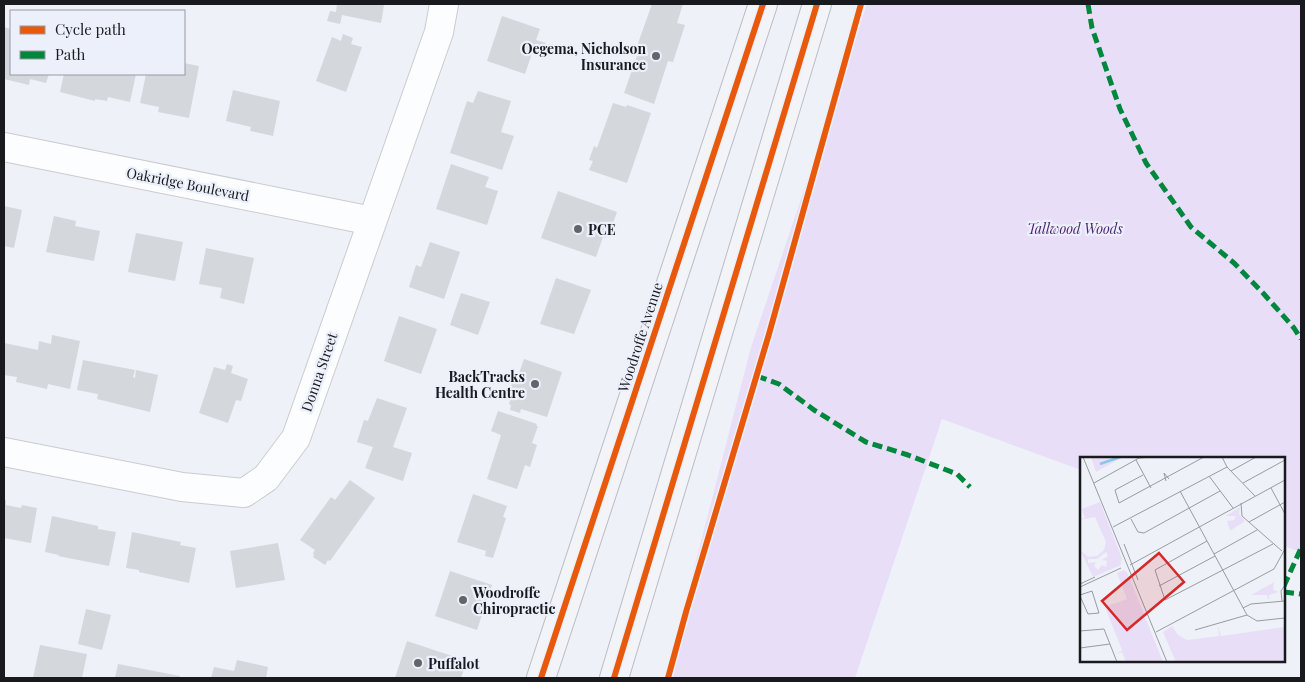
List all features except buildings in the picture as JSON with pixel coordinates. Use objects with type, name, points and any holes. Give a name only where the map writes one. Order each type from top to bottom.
[{"type":"main road","name":"Woodroffe Avenue","points":[[542,678],[763,4]]},
{"type":"main road","points":[[614,678],[817,4]]},
{"type":"street","name":"Donna Street","points":[[4,452],[182,487],[244,493],[266,478],[296,438],[439,32],[444,4]]},
{"type":"street","name":"Oakridge Boulevard","points":[[4,147],[372,221]]},
{"type":"green space","name":"Tallwood Woods","points":[[867,4],[1301,4],[1301,552],[1285,546],[1285,457],[1080,457],[1080,470],[942,419],[855,678],[666,678],[751,347]]},
{"type":"marked path","points":[[1088,4],[1092,28],[1120,109],[1146,163],[1191,227],[1234,263],[1294,328],[1301,339]]},
{"type":"marked path","points":[[757,376],[779,384],[814,410],[866,442],[908,455],[957,474],[970,487]]},
{"type":"marked path","points":[[1285,584],[1301,548]]},
{"type":"marked path","points":[[1285,592],[1301,594]]},
{"type":"cycle path","points":[[541,678],[763,4]]},
{"type":"cycle path","points":[[614,678],[817,4]]},
{"type":"cycle path","points":[[668,678],[769,334],[861,4]]},
{"type":"place","name":"Oegema, Nicholson Insurance","points":[[656,56]]},
{"type":"place","name":"PCE","points":[[578,229]]},
{"type":"place","name":"BackTracks Health Centre","points":[[535,384]]},
{"type":"place","name":"Woodroffe Chiropractic","points":[[463,600]]},
{"type":"place","name":"Puffalot","points":[[418,663]]}]
